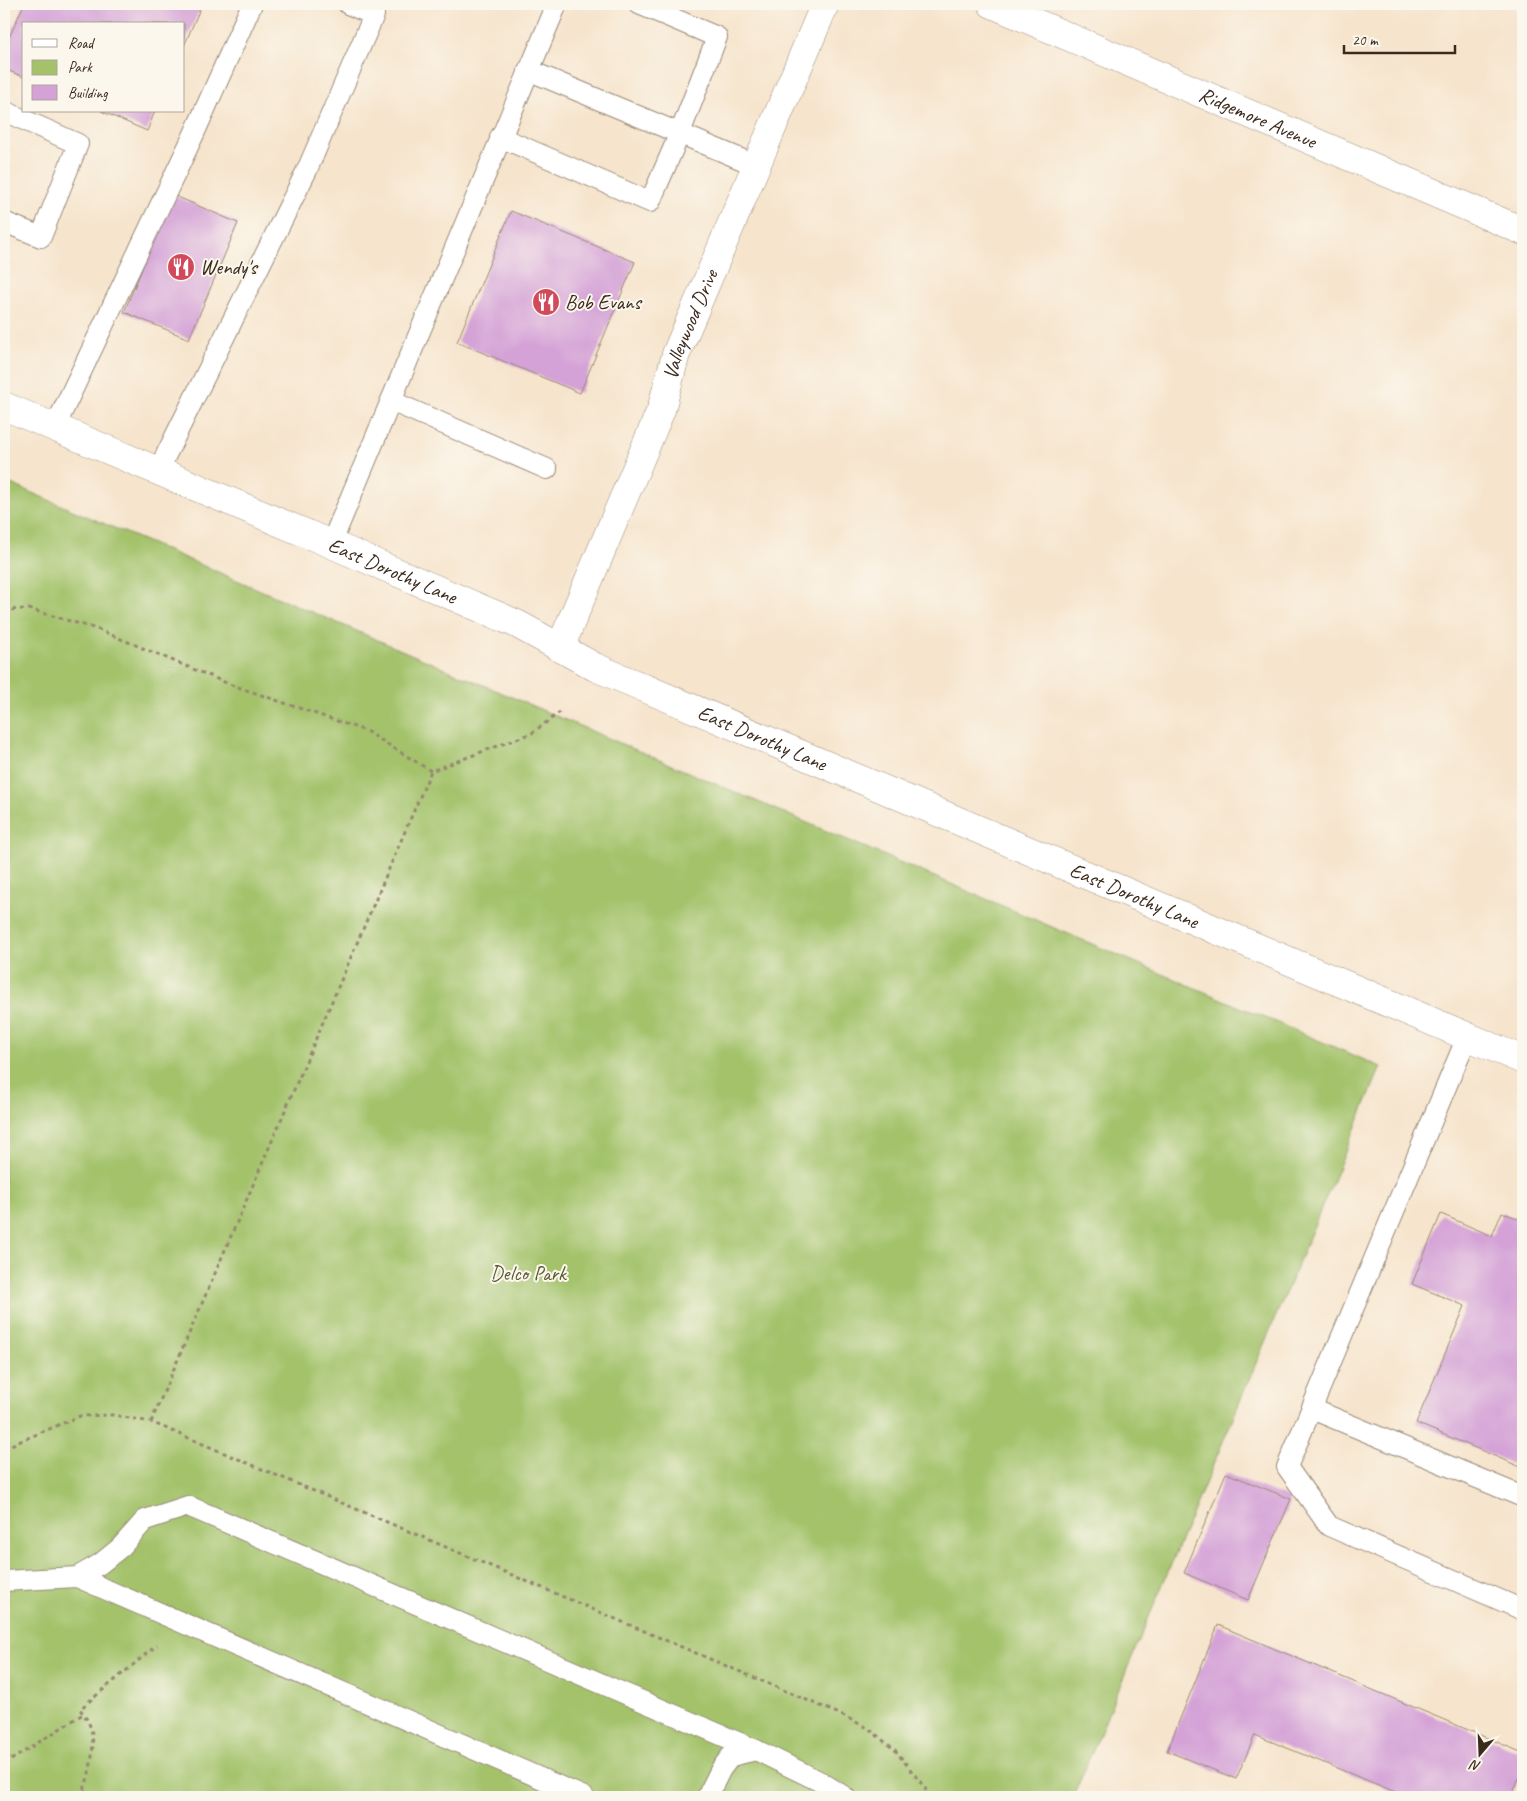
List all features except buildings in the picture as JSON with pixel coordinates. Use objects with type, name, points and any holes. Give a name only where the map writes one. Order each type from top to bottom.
[{"type":"main road","name":"Valleywood Drive","points":[[560,648],[661,410],[676,354],[824,4]]},
{"type":"main road","name":"Ridgemore Avenue","points":[[992,4],[1523,230]]},
{"type":"main road","name":"East Dorothy Lane","points":[[4,406],[517,624],[604,671],[1523,1060]]},
{"type":"lane","points":[[55,427],[190,142],[252,4]]},
{"type":"lane","points":[[158,471],[307,170],[374,15],[348,4]]},
{"type":"lane","points":[[332,544],[556,4]]},
{"type":"lane","points":[[500,137],[650,202],[680,133],[717,37],[639,4]]},
{"type":"lane","points":[[528,70],[755,165]]},
{"type":"lane","points":[[4,111],[78,144],[41,237],[4,222]]},
{"type":"lane","points":[[391,401],[546,469]]},
{"type":"lane","points":[[1467,1037],[1288,1468],[1329,1526],[1523,1610]]},
{"type":"lane","points":[[1312,1408],[1523,1497]]},
{"type":"lane","points":[[4,1581],[77,1577],[100,1564],[121,1548],[145,1520],[188,1506],[756,1750],[821,1782],[844,1797]]},
{"type":"lane","points":[[77,1577],[584,1797]]},
{"type":"lane","points":[[707,1797],[720,1769],[731,1756],[756,1750]]},
{"type":"path","points":[[4,610],[29,609],[97,629],[229,684],[366,731],[431,771]]},
{"type":"path","points":[[151,1422],[431,771],[532,733],[560,712]]},
{"type":"path","points":[[4,1448],[80,1416],[113,1415],[151,1422],[836,1712],[868,1728],[895,1750],[925,1788],[928,1797]]},
{"type":"path","points":[[80,1797],[87,1784],[92,1763],[90,1726],[80,1709],[183,1623]]},
{"type":"path","points":[[11,1760],[83,1714]]},
{"type":"green space","name":"Delco Park","points":[[4,481],[1381,1067],[1073,1797],[4,1797]]},
{"type":"place","name":"Wendy's","points":[[181,267]]},
{"type":"place","name":"Bob Evans","points":[[546,302]]}]
